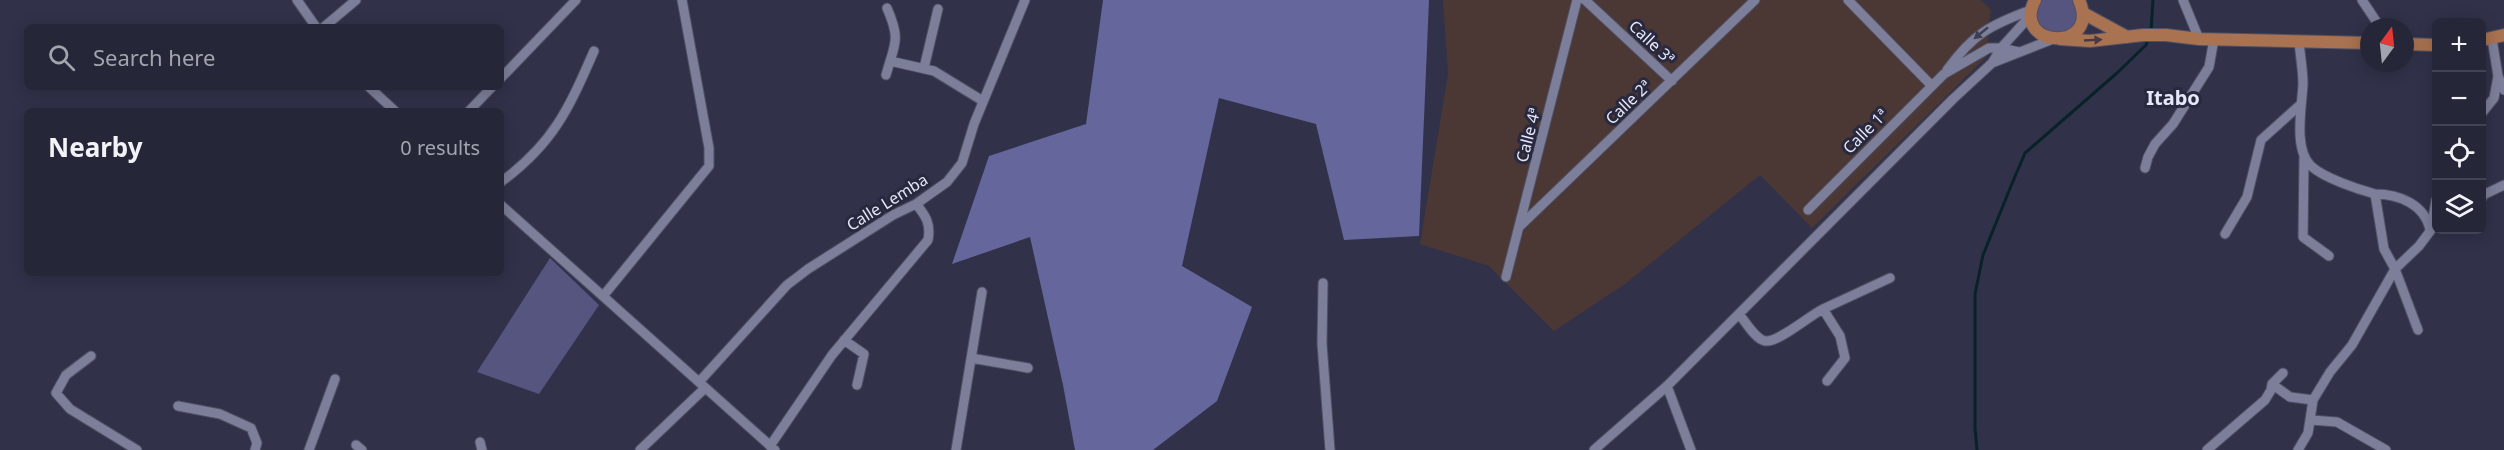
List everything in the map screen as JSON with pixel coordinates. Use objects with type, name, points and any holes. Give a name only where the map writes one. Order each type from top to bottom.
[{"type":"main road","points":[[2033,6],[2036,28],[2046,37],[2057,39],[2090,42],[2143,35],[2166,35],[2199,39],[2360,43]]},
{"type":"main road","points":[[2057,39],[2077,31],[2083,6],[2127,37]]},
{"type":"main road","points":[[2414,44],[2432,45]]},
{"type":"street","points":[[297,0],[314,24]]},
{"type":"street","points":[[328,24],[356,0]]},
{"type":"street","points":[[504,75],[576,0]]},
{"type":"street","points":[[604,296],[709,166],[709,148],[682,0]]},
{"type":"street","name":"Calle Lemba","points":[[640,450],[702,385],[787,285],[874,227],[916,204],[946,183],[962,163],[983,101],[1025,0]]},
{"type":"street","name":"Calle 4ª","points":[[1506,277],[1577,0]]},
{"type":"street","name":"Calle 3ª","points":[[1585,0],[1672,81]]},
{"type":"street","name":"Calle 2ª","points":[[1520,226],[1755,0]]},
{"type":"street","points":[[1848,0],[1931,85]]},
{"type":"street","points":[[2182,0],[2199,39]]},
{"type":"street","points":[[2362,0],[2374,18]]},
{"type":"street","points":[[1594,450],[1667,386],[1953,99],[1992,63],[2033,6]]},
{"type":"street","name":"Calle 1ª","points":[[1944,74],[1959,53],[1981,32],[2033,6]]},
{"type":"street","points":[[886,75],[897,37],[887,8]]},
{"type":"street","points":[[924,68],[938,9]]},
{"type":"street","points":[[2492,38],[2498,76],[2504,90]]},
{"type":"street","points":[[1992,63],[2057,39]]},
{"type":"street","points":[[2145,168],[2155,144],[2173,124],[2209,67],[2214,39]]},
{"type":"street","points":[[2299,41],[2303,81],[2300,134],[2304,157],[2303,237],[2329,256]]},
{"type":"street","points":[[2001,48],[2019,52]]},
{"type":"street","name":"Calle 1ª","points":[[1808,210],[1944,74],[1985,50],[2001,48]]},
{"type":"street","points":[[504,180],[531,158],[555,130],[571,103],[594,51]]},
{"type":"street","points":[[890,61],[934,71],[983,101]]},
{"type":"street","points":[[2486,108],[2494,98],[2498,76]]},
{"type":"street","points":[[372,90],[392,108]]},
{"type":"street","points":[[472,108],[489,90]]},
{"type":"street","points":[[2225,234],[2247,197],[2261,140],[2301,104]]},
{"type":"street","points":[[2304,157],[2311,166],[2328,176],[2375,194],[2391,194],[2411,203],[2428,219],[2431,230]]},
{"type":"street","points":[[2486,194],[2504,185]]},
{"type":"street","points":[[2375,194],[2384,249],[2395,269],[2418,330]]},
{"type":"street","points":[[504,208],[773,448],[844,340],[928,240],[930,230],[926,215],[916,204]]},
{"type":"street","points":[[2298,450],[2308,433],[2313,400],[2330,372],[2352,345],[2395,269],[2419,246],[2431,230],[2432,224]]},
{"type":"street","points":[[1739,314],[1759,338],[1765,341],[1775,339],[1823,309],[1890,278]]},
{"type":"street","points":[[1323,283],[1322,344],[1330,450]]},
{"type":"street","points":[[956,450],[982,292]]},
{"type":"street","points":[[1823,309],[1840,336],[1845,358],[1827,381]]},
{"type":"street","points":[[844,340],[864,354],[857,385]]},
{"type":"street","points":[[91,356],[66,375],[56,393],[69,409],[137,450]]},
{"type":"street","points":[[971,358],[1028,368]]},
{"type":"street","points":[[2207,450],[2265,400],[2272,384],[2283,373]]},
{"type":"street","points":[[309,450],[335,379]]},
{"type":"street","points":[[2272,384],[2290,397],[2313,400]]},
{"type":"street","points":[[1667,386],[1691,450]]},
{"type":"street","points":[[178,405],[220,414],[250,428],[257,443],[255,450]]},
{"type":"street","points":[[2311,420],[2337,422],[2386,450]]},
{"type":"shaded area","points":[[1103,0],[1429,0],[1419,236],[1344,240],[1316,124],[1219,98],[1182,266],[1252,307],[1217,401],[1153,450],[1075,450],[1030,237],[952,264],[989,156],[1086,124]]},
{"type":"shaded area","points":[[1443,0],[1981,0],[1991,10],[1986,57],[1812,228],[1760,175],[1625,284],[1554,331],[1489,266],[1420,244],[1448,74]]},
{"type":"shaded area","points":[[2038,0],[2075,0],[2080,11],[2076,26],[2055,36],[2036,24]]},
{"type":"shaded area","points":[[550,258],[599,305],[539,394],[477,372]]},
{"type":"waterway","points":[[2151,31],[2153,0]]},
{"type":"waterway","points":[[1977,450],[1975,294],[1983,255],[2011,186],[2025,153],[2117,73],[2146,45],[2149,37]]},
{"type":"district","name":"Itabo","points":[[2173,98]]}]
